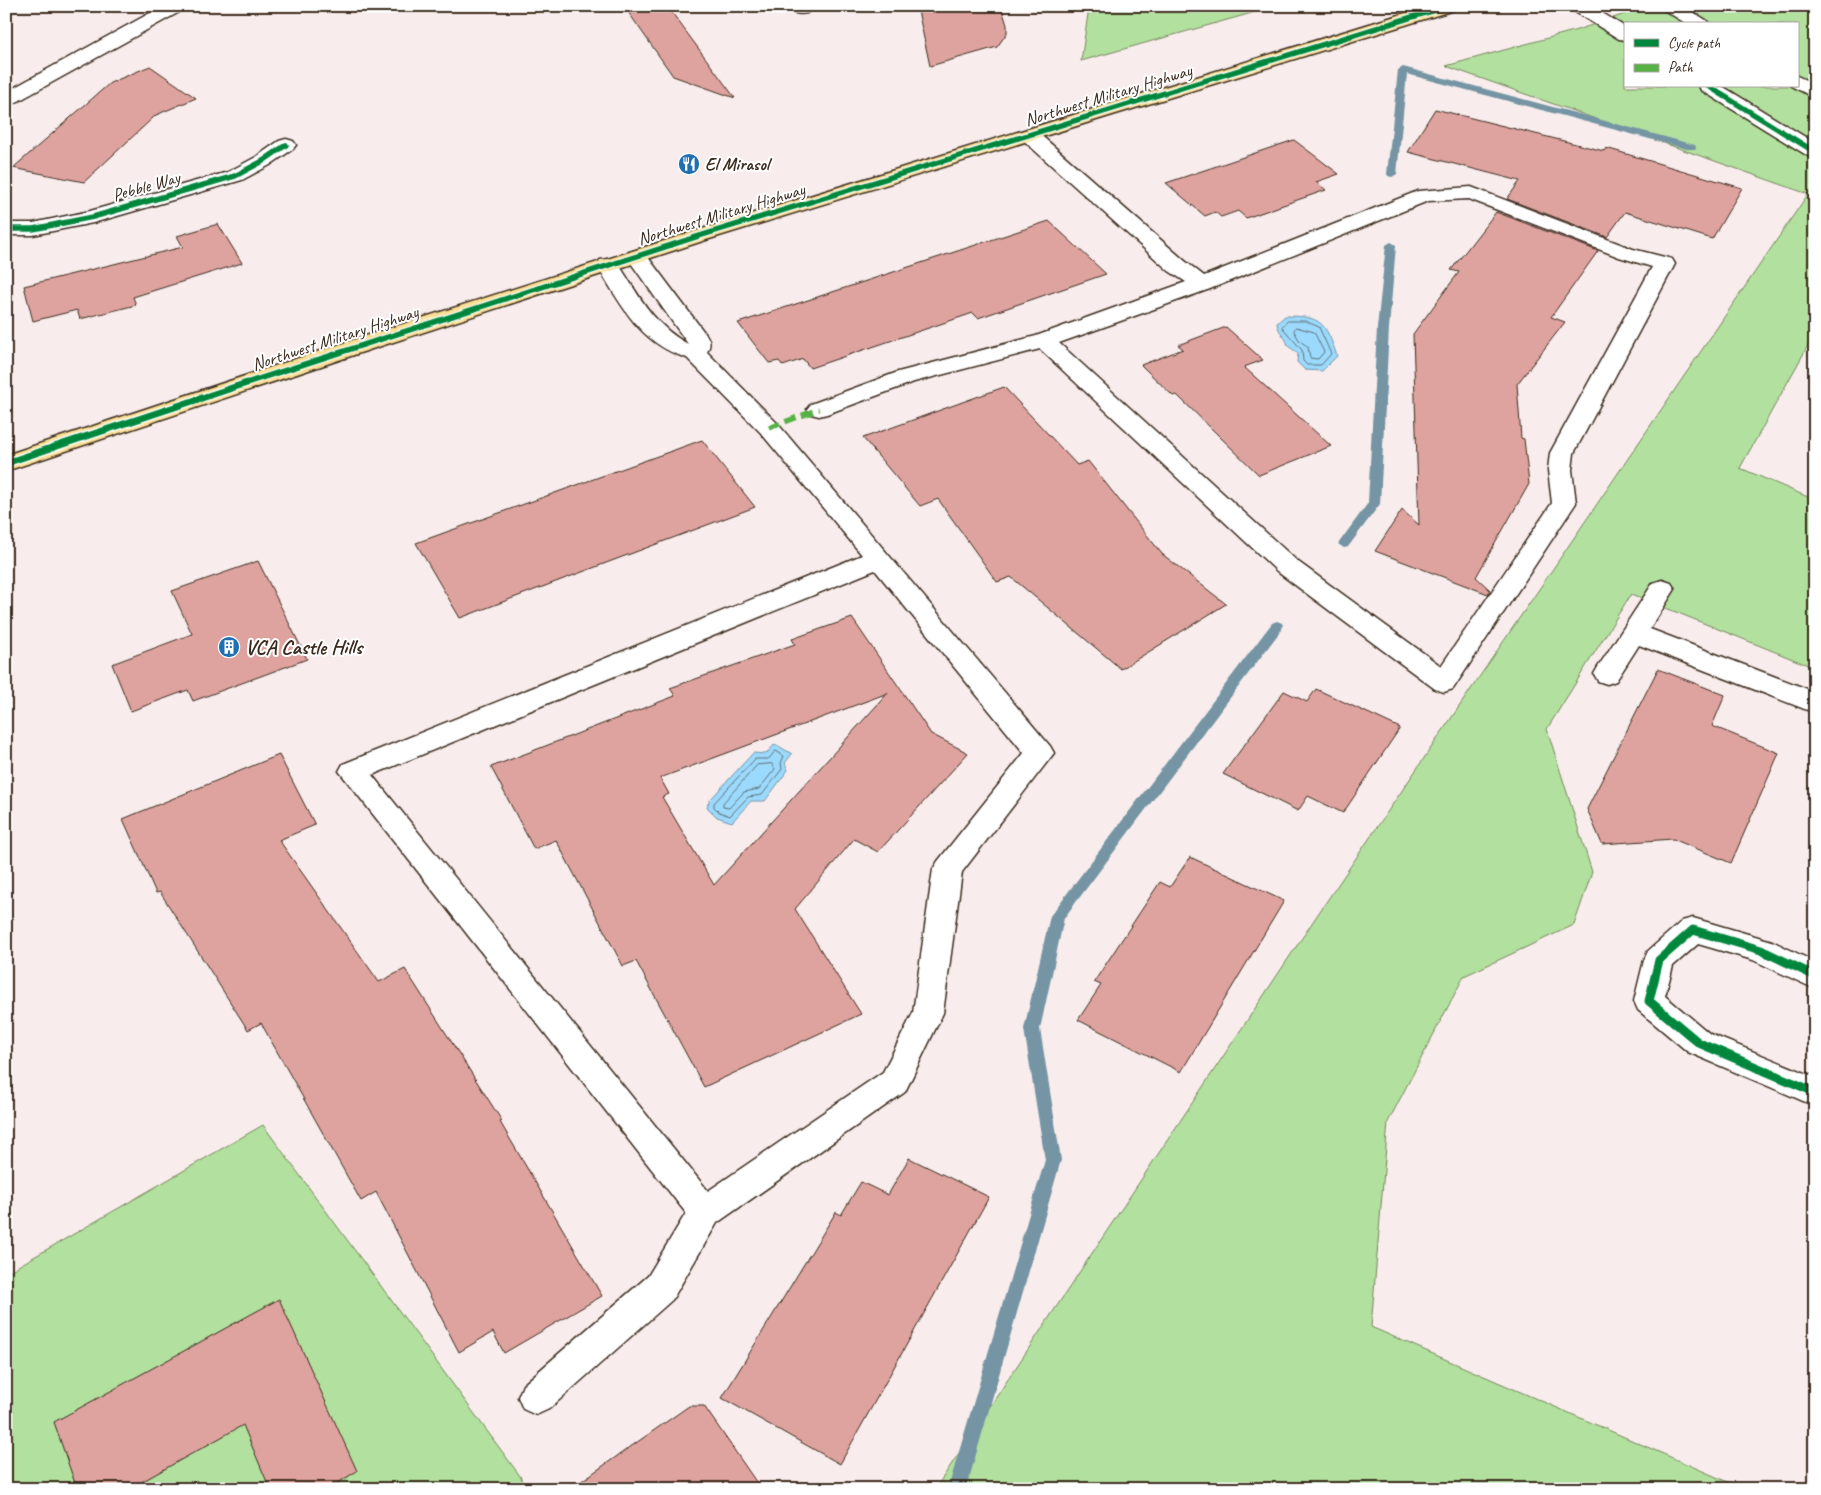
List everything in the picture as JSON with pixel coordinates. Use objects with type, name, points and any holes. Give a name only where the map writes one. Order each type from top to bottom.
[{"type":"main road","name":"Northwest Military Highway","points":[[6,463],[637,256],[1448,6]]},
{"type":"street","points":[[6,100],[177,6]]},
{"type":"street","points":[[1578,6],[1624,34]]},
{"type":"street","points":[[1670,6],[1697,22]]},
{"type":"street","points":[[1798,83],[1815,92]]},
{"type":"street","points":[[1711,88],[1815,152]]},
{"type":"street","points":[[1029,135],[1177,266],[1202,284]]},
{"type":"street","name":"Pebble Way","points":[[6,229],[33,229],[93,217],[235,176],[263,162],[286,145]]},
{"type":"street","points":[[819,409],[906,377],[1044,341],[1202,284],[1425,195],[1471,193],[1626,253],[1664,264],[1562,453],[1560,470],[1564,502],[1444,682],[1288,567],[1044,341]]},
{"type":"street","points":[[637,256],[698,341],[699,346],[695,353]]},
{"type":"street","points":[[536,1397],[660,1288],[706,1212],[894,1082],[928,1013],[948,869],[1040,754],[770,428],[695,353],[685,352],[649,327],[608,266]]},
{"type":"street","points":[[706,1212],[352,771],[879,558]]},
{"type":"street","points":[[1607,674],[1662,589]]},
{"type":"street","points":[[1634,633],[1815,703]]},
{"type":"street","points":[[1815,976],[1761,950],[1694,930],[1659,960],[1649,1001],[1699,1043],[1815,1092]]},
{"type":"green space","points":[[1081,6],[1277,6],[1081,61],[1088,14]]},
{"type":"green space","points":[[1649,6],[1815,6],[1815,333],[1740,468],[1815,500],[1815,668],[1631,594],[1547,729],[1592,872],[1574,925],[1464,976],[1388,1122],[1371,1327],[1744,1489],[935,1489],[1320,911],[1808,194],[1446,66],[1577,30]]},
{"type":"green space","points":[[263,1125],[520,1476],[527,1489],[6,1489],[6,1273]]},
{"type":"water","points":[[1285,316],[1307,317],[1320,323],[1325,328],[1337,356],[1322,371],[1305,370],[1297,362],[1298,353],[1288,346],[1277,323]]},
{"type":"water","points":[[775,744],[792,754],[785,763],[788,770],[765,801],[751,801],[732,822],[717,817],[707,807],[709,801],[753,753],[766,754]]},
{"type":"building","points":[[624,6],[667,6],[735,98],[673,76]]},
{"type":"building","points":[[917,6],[1001,6],[1007,25],[1007,33],[997,47],[930,66]]},
{"type":"building","points":[[150,66],[196,98],[156,115],[84,182],[13,168],[110,83]]},
{"type":"building","points":[[1435,109],[1604,151],[1606,148],[1742,188],[1712,239],[1625,212],[1607,237],[1507,199],[1520,181],[1408,152]]},
{"type":"building","points":[[1294,140],[1339,174],[1316,182],[1326,190],[1246,218],[1238,211],[1221,217],[1215,212],[1205,216],[1166,183]]},
{"type":"building","points":[[1496,212],[1598,251],[1551,317],[1565,322],[1517,384],[1521,438],[1524,439],[1529,484],[1476,577],[1490,590],[1488,594],[1375,551],[1402,510],[1419,525],[1413,334],[1459,272],[1451,270]]},
{"type":"building","points":[[1049,221],[1106,274],[978,318],[973,313],[810,368],[803,359],[783,366],[779,361],[769,363],[738,323]]},
{"type":"building","points":[[218,224],[242,263],[133,297],[136,305],[80,319],[77,310],[33,321],[24,286],[183,247],[177,236]]},
{"type":"building","points":[[1226,327],[1263,360],[1244,367],[1331,446],[1259,475],[1177,395],[1173,396],[1141,365],[1183,349],[1178,345]]},
{"type":"building","points":[[1004,387],[1077,465],[1088,461],[1162,554],[1226,604],[1121,669],[1011,577],[997,582],[938,499],[920,506],[863,438]]},
{"type":"building","points":[[702,440],[755,507],[460,618],[416,543]]},
{"type":"building","name":"VCA Castle Hills","points":[[258,561],[307,659],[193,701],[188,690],[131,711],[112,664],[192,634],[172,591]]},
{"type":"building","points":[[852,618],[931,734],[968,753],[878,852],[854,839],[795,909],[861,1014],[704,1087],[636,961],[623,966],[556,840],[534,849],[491,767],[675,696],[670,688],[795,644],[792,639]],"holes":[[[888,693],[714,885],[662,797],[669,794],[660,778]]]},
{"type":"building","points":[[1658,669],[1725,695],[1712,726],[1779,753],[1731,863],[1673,839],[1602,844],[1587,809]]},
{"type":"building","points":[[1316,689],[1400,728],[1343,813],[1308,796],[1298,811],[1223,774],[1284,691],[1307,702]]},
{"type":"building","points":[[279,755],[315,825],[279,840],[379,982],[405,969],[502,1121],[500,1122],[602,1296],[504,1353],[493,1332],[459,1352],[376,1192],[361,1201],[261,1023],[248,1030],[160,892],[156,893],[123,819]]},
{"type":"building","points":[[1190,857],[1284,901],[1181,1072],[1078,1020],[1101,985],[1094,982],[1160,882],[1170,887]]},
{"type":"building","points":[[909,1158],[989,1197],[840,1464],[722,1398],[836,1212],[841,1215],[861,1182],[888,1195]]},
{"type":"building","points":[[279,1299],[357,1471],[328,1489],[270,1489],[243,1425],[129,1489],[77,1489],[54,1422]]},
{"type":"building","points":[[689,1406],[704,1406],[761,1489],[570,1489]]},
{"type":"waterway","points":[[1392,174],[1403,70],[1691,147]]},
{"type":"waterway","points":[[1344,544],[1374,504],[1383,328],[1391,245]]},
{"type":"waterway","points":[[957,1489],[1053,1160],[1032,1029],[1057,916],[1277,626]]},
{"type":"marked path","points":[[769,428],[819,409]]},
{"type":"cycle path","points":[[6,463],[367,343],[696,237],[1448,6]]},
{"type":"cycle path","points":[[1711,88],[1815,152]]},
{"type":"cycle path","points":[[6,229],[33,229],[93,217],[235,176],[263,161],[286,145]]},
{"type":"cycle path","points":[[1815,976],[1761,950],[1693,930],[1659,960],[1649,1001],[1699,1043],[1815,1092]]},
{"type":"place","name":"El Mirasol","points":[[689,164]]},
{"type":"place","name":"VCA Castle Hills","points":[[229,647]]}]
